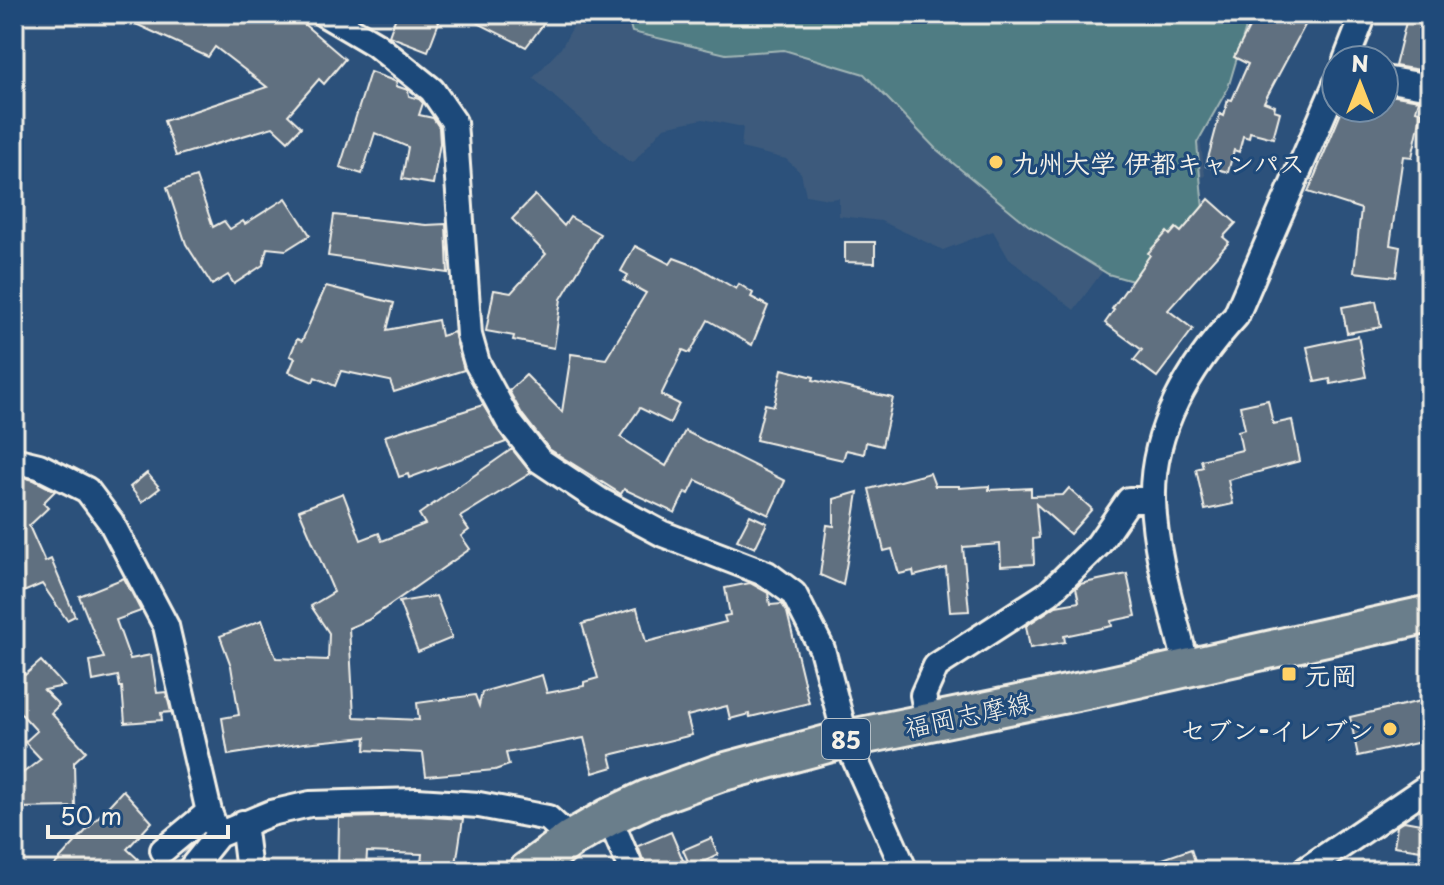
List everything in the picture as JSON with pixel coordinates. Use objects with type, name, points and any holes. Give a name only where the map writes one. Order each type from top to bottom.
[{"type":"main road","name":"福岡志摩線","points":[[527,871],[571,839],[609,817],[647,799],[719,773],[846,739],[1430,614]]},
{"type":"street","points":[[324,14],[375,44],[432,90],[454,122],[469,335],[477,363],[509,422],[539,460],[599,500],[663,534],[767,574],[794,594],[822,649],[846,739],[905,871]]},
{"type":"street","points":[[1352,44],[1364,14]]},
{"type":"street","points":[[1400,82],[1430,87]]},
{"type":"street","points":[[1187,668],[1160,554],[1153,500],[1156,463],[1183,384],[1211,344],[1236,316],[1320,121]]},
{"type":"street","points":[[14,460],[39,466],[87,490],[111,522],[166,626],[209,812],[218,835]]},
{"type":"street","points":[[928,721],[923,695],[936,666],[1049,593],[1098,545],[1129,500],[1153,500]]},
{"type":"street","points":[[1304,871],[1430,785]]},
{"type":"street","points":[[189,871],[218,835],[271,813],[310,804],[417,801],[479,805],[548,818],[571,839]]},
{"type":"street","points":[[163,850],[209,812]]},
{"type":"street","points":[[609,817],[632,871]]},
{"type":"street","points":[[243,823],[249,871]]},
{"type":"shaded area","name":"九州大学 伊都キャンパス","points":[[580,14],[1232,14],[1175,100],[1200,138],[1205,175],[1196,184],[1179,168],[1074,310],[1009,259],[993,231],[943,250],[881,221],[839,216],[839,198],[806,195],[801,173],[786,159],[741,148],[743,127],[703,119],[664,127],[633,163],[628,161],[533,78],[561,48]]},
{"type":"green space","points":[[627,14],[1250,14],[1228,88],[1197,143],[1203,209],[1150,286],[1108,274],[1028,225],[936,149],[864,74],[784,50],[726,54],[632,32]]},
{"type":"building","points":[[114,14],[292,14],[345,59],[324,84],[319,79],[288,115],[301,127],[288,141],[273,127],[176,156],[164,121],[267,87],[215,47],[208,57]]},
{"type":"building","points":[[397,14],[442,14],[428,51],[389,36]]},
{"type":"building","points":[[460,14],[551,14],[526,47]]},
{"type":"building","points":[[1256,14],[1311,14],[1264,102],[1275,106],[1274,110],[1280,112],[1273,138],[1250,132],[1249,138],[1243,136],[1239,152],[1234,150],[1228,172],[1206,166],[1220,114],[1224,116],[1228,99],[1232,100],[1248,64],[1234,57]]},
{"type":"building","points":[[1408,14],[1430,14],[1430,49],[1425,48],[1420,70],[1400,67],[1400,46]]},
{"type":"building","points":[[370,72],[397,82],[396,86],[408,90],[409,96],[423,103],[419,115],[433,118],[439,127],[440,143],[433,184],[402,179],[408,147],[375,133],[362,174],[340,167]]},
{"type":"building","points":[[1400,97],[1419,100],[1416,110],[1422,112],[1412,157],[1403,156],[1390,245],[1400,247],[1396,277],[1354,272],[1361,209],[1308,192],[1336,124],[1400,124]]},
{"type":"building","points":[[196,177],[213,227],[224,221],[230,229],[243,221],[245,224],[286,198],[310,235],[286,250],[267,248],[263,265],[234,284],[228,275],[212,285],[186,244],[167,187]]},
{"type":"building","points":[[535,195],[564,226],[570,217],[600,234],[561,299],[554,348],[486,331],[494,290],[511,293],[546,254],[512,219]]},
{"type":"building","points":[[1209,199],[1236,223],[1223,237],[1229,242],[1168,310],[1193,329],[1157,377],[1134,360],[1142,350],[1105,323],[1150,255],[1148,253],[1167,232],[1170,235],[1176,228],[1181,232]]},
{"type":"building","points":[[334,215],[426,225],[446,224],[448,273],[328,256]]},
{"type":"building","points":[[845,242],[875,242],[875,263],[845,262]]},
{"type":"building","points":[[635,246],[670,264],[674,258],[698,267],[736,289],[739,284],[753,293],[751,297],[768,306],[752,345],[708,320],[690,353],[683,350],[661,395],[679,404],[670,423],[640,408],[620,437],[666,466],[685,431],[785,481],[769,515],[696,480],[689,494],[685,492],[675,513],[624,489],[621,494],[549,449],[509,391],[526,375],[562,412],[571,354],[606,359],[646,293],[624,281],[628,275],[621,271]]},
{"type":"building","points":[[326,286],[394,303],[387,330],[438,320],[441,336],[454,332],[464,370],[394,392],[390,381],[341,371],[335,386],[315,377],[313,382],[289,372],[295,358],[290,356],[297,339],[302,341]]},
{"type":"building","points":[[1376,301],[1381,327],[1347,333],[1342,307]]},
{"type":"building","points":[[1358,336],[1366,377],[1331,384],[1330,379],[1315,382],[1307,347]]},
{"type":"building","points":[[782,369],[814,377],[813,380],[893,398],[882,446],[866,442],[864,454],[846,450],[843,460],[756,440],[765,404],[774,406]]},
{"type":"building","points":[[1268,400],[1273,424],[1292,420],[1300,461],[1228,480],[1233,504],[1205,510],[1196,469],[1203,467],[1201,460],[1242,450],[1238,431],[1245,429],[1240,406]]},
{"type":"building","points":[[483,405],[506,442],[409,478],[408,474],[399,477],[385,436]]},
{"type":"building","points":[[512,449],[531,473],[460,517],[469,530],[461,536],[470,549],[368,620],[349,628],[354,717],[419,720],[417,703],[475,695],[479,706],[482,692],[542,675],[547,693],[584,686],[584,682],[598,678],[582,624],[637,608],[646,642],[726,622],[724,616],[730,615],[725,588],[750,583],[768,593],[770,605],[782,604],[787,612],[809,703],[750,717],[749,714],[730,719],[727,706],[687,716],[692,735],[610,755],[613,767],[593,773],[584,738],[506,753],[509,765],[495,770],[426,776],[423,753],[365,750],[366,737],[228,755],[222,718],[239,715],[231,666],[220,636],[262,620],[276,658],[328,660],[329,633],[311,606],[334,592],[299,510],[343,493],[361,540],[379,533],[382,541],[425,524],[419,514]]},
{"type":"building","points":[[147,473],[160,488],[142,502],[130,487]]},
{"type":"building","points":[[930,473],[935,486],[989,486],[989,490],[1031,488],[1031,496],[1063,495],[1069,488],[1092,509],[1070,534],[1036,504],[1039,538],[1033,539],[1034,564],[1001,566],[1000,544],[963,547],[969,611],[950,612],[946,568],[914,576],[913,571],[899,574],[892,549],[884,551],[869,489]]},
{"type":"building","points":[[18,476],[55,491],[43,503],[48,508],[29,526],[45,562],[51,559],[75,616],[67,620],[42,584],[14,596],[14,481]]},
{"type":"building","points":[[858,492],[843,585],[820,575],[827,525],[834,526],[834,499]]},
{"type":"building","points":[[750,515],[767,523],[755,548],[737,540]]},
{"type":"building","points":[[1127,574],[1136,616],[1111,621],[1112,626],[1064,636],[1065,642],[1030,648],[1026,626],[1056,606],[1079,602],[1076,588],[1080,584]]},
{"type":"building","points":[[124,578],[141,611],[116,620],[130,659],[151,655],[157,693],[166,692],[171,712],[161,713],[162,720],[125,723],[118,676],[93,681],[90,661],[104,658],[79,596]]},
{"type":"building","points":[[436,596],[452,638],[418,652],[399,602]]},
{"type":"building","points":[[41,661],[64,686],[44,690],[59,705],[51,713],[86,751],[74,762],[75,807],[14,808],[14,780],[41,759],[25,742],[37,731],[14,706],[14,664],[25,675]]},
{"type":"building","name":"セブン-イレブン","points":[[1421,701],[1430,740],[1358,756],[1350,717]]},
{"type":"building","points":[[123,790],[152,822],[127,849],[138,859],[127,871],[49,871]]},
{"type":"building","points":[[417,816],[463,819],[455,871],[420,871],[422,854],[367,852],[366,869],[338,868],[339,818]]},
{"type":"building","points":[[1404,821],[1426,825],[1421,850],[1394,846],[1397,826]]},
{"type":"building","points":[[671,832],[685,865],[670,871],[647,871],[638,846]]},
{"type":"building","points":[[711,838],[718,855],[691,868],[683,850]]},
{"type":"building","points":[[1191,849],[1198,871],[1138,871],[1137,868]]},
{"type":"place","name":"九州大学 伊都キャンパス","points":[[996,162]]},
{"type":"place","name":"元岡","points":[[1289,674]]},
{"type":"place","name":"セブン-イレブン","points":[[1390,729]]}]
